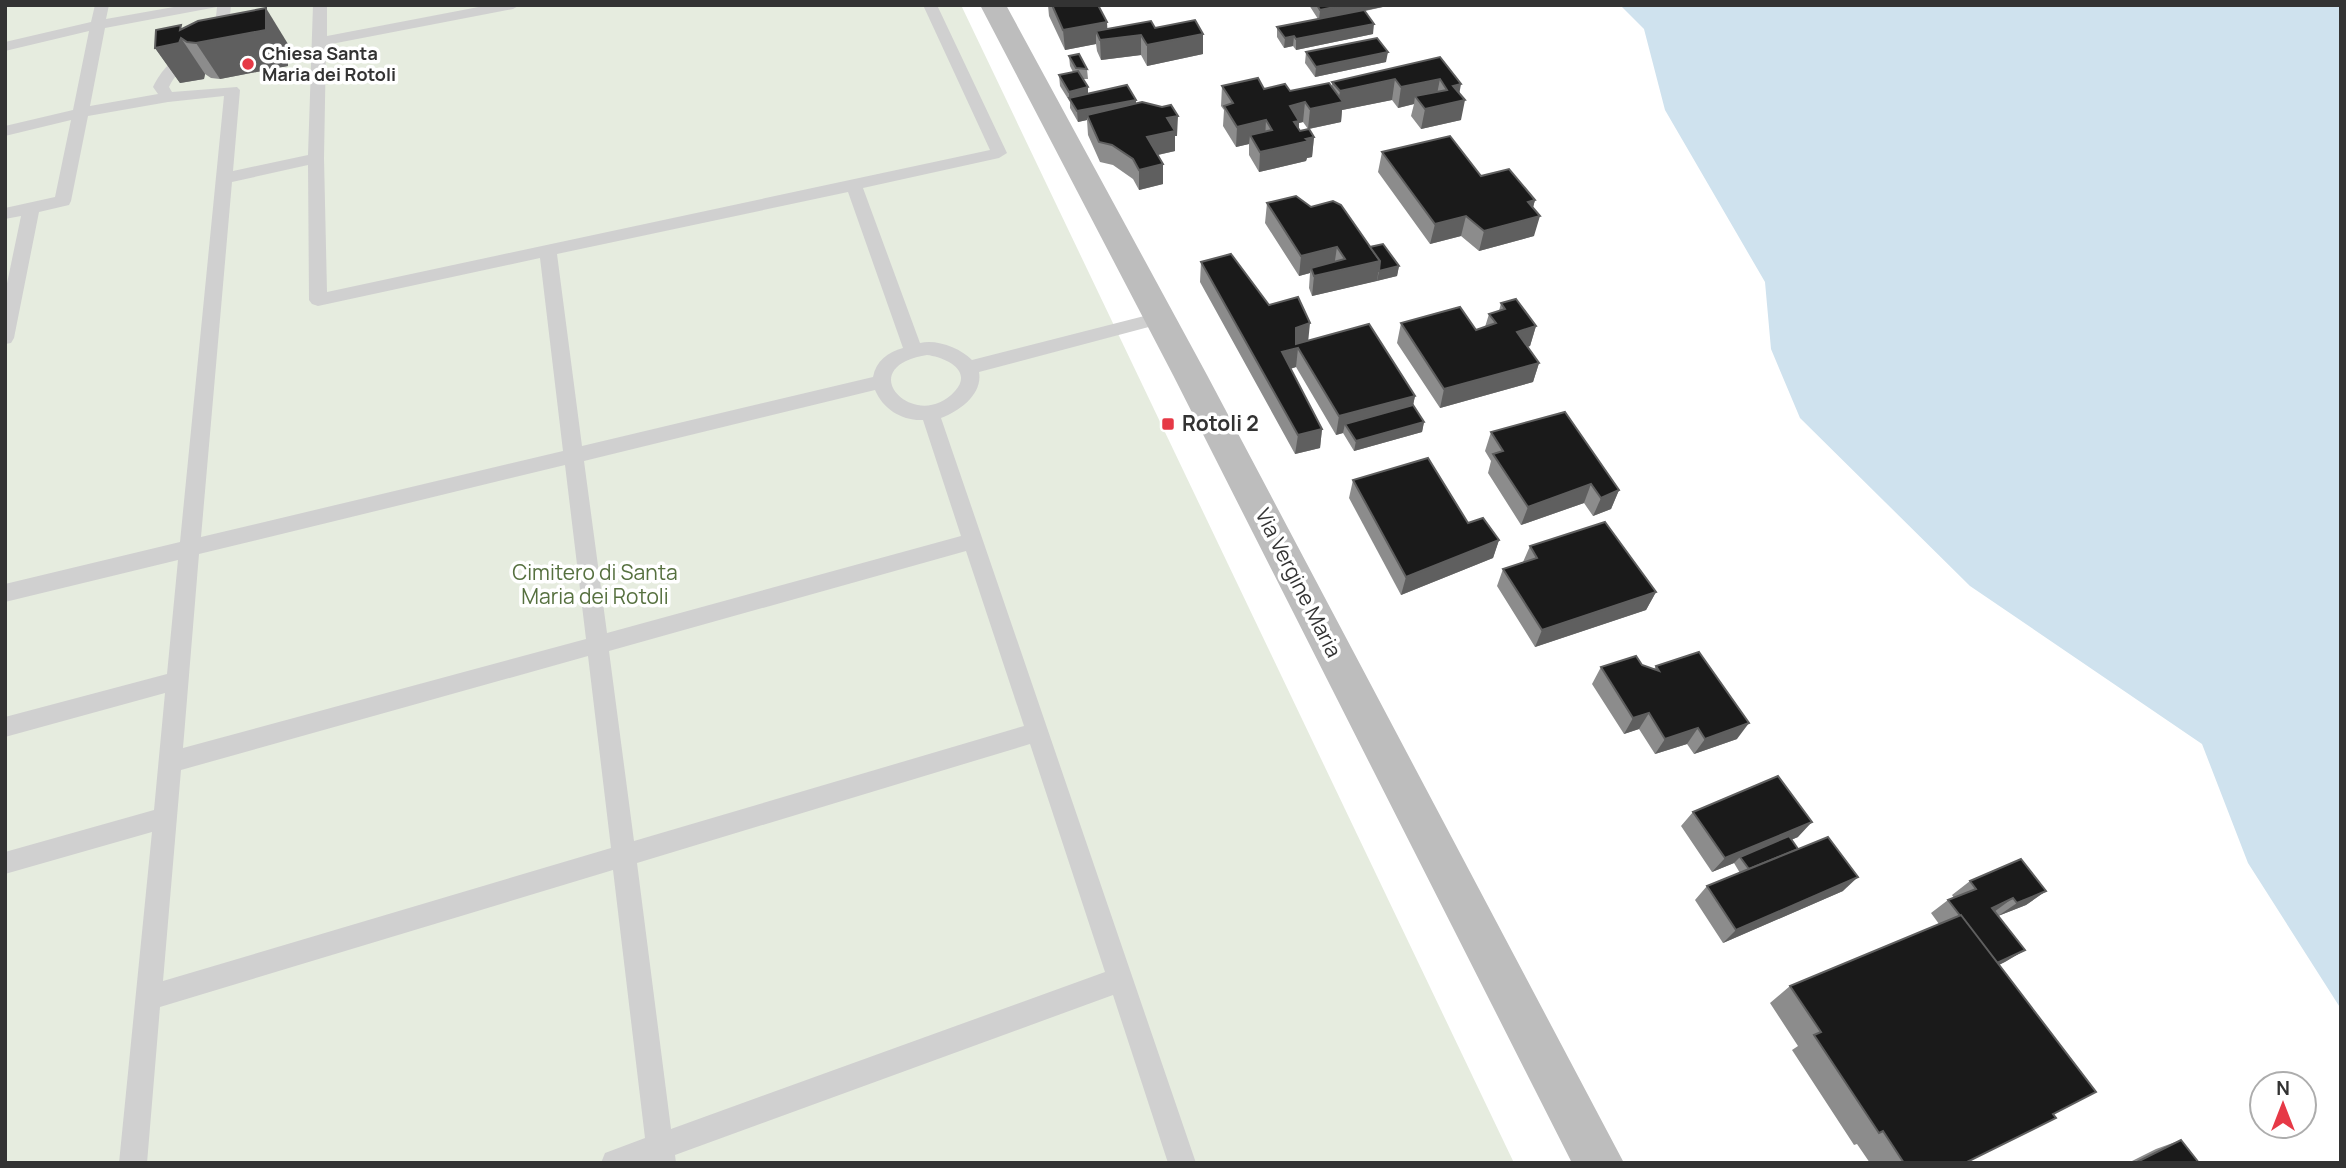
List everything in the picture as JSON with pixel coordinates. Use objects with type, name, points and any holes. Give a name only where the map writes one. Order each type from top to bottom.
[{"type":"main road","name":"Via Vergine Maria","points":[[993,5],[1160,318],[1599,1163]]},
{"type":"lane","points":[[5,214],[63,201],[102,5]]},
{"type":"lane","points":[[5,47],[98,25],[211,5]]},
{"type":"lane","points":[[169,97],[161,88],[168,71],[179,61],[219,53],[224,5]]},
{"type":"lane","points":[[320,5],[316,158],[318,300],[999,153],[930,5]]},
{"type":"lane","points":[[319,42],[513,5]]},
{"type":"lane","points":[[5,131],[80,113],[169,97],[232,90],[133,1163]]},
{"type":"lane","points":[[224,178],[316,158]]},
{"type":"lane","points":[[853,186],[913,350]]},
{"type":"lane","points":[[5,338],[31,208]]},
{"type":"lane","points":[[548,251],[661,1155]]},
{"type":"lane","points":[[968,368],[1160,318]]},
{"type":"lane","points":[[941,349],[962,359],[968,368],[970,379],[958,400],[930,412],[914,413],[889,402],[882,393],[880,382],[890,363],[913,350],[941,349]]},
{"type":"lane","points":[[5,593],[880,382]]},
{"type":"lane","points":[[930,412],[1182,1163]]},
{"type":"lane","points":[[171,762],[973,541]]},
{"type":"lane","points":[[5,727],[179,680]]},
{"type":"lane","points":[[149,998],[1038,732]]},
{"type":"lane","points":[[5,863],[166,817]]},
{"type":"lane","points":[[615,1163],[661,1155],[1121,979]]},
{"type":"green space","name":"Cimitero di Santa Maria dei Rotoli","points":[[5,5],[961,5],[1514,1163],[5,1163]]},
{"type":"water","points":[[1620,5],[2341,5],[2341,1009],[2248,863],[2202,744],[1970,586],[1800,418],[1771,349],[1765,282],[1665,110],[1644,29]]},
{"type":"building","points":[[1052,5],[1098,5],[1107,22],[1063,30]]},
{"type":"building","points":[[1317,5],[1344,5],[1320,10]]},
{"type":"building","points":[[266,8],[266,30],[196,43],[181,38],[179,43],[155,48],[156,30],[181,25],[180,30],[198,21]]},
{"type":"building","points":[[1364,10],[1374,24],[1296,39],[1294,36],[1285,38],[1277,27]]},
{"type":"building","points":[[1195,20],[1203,34],[1147,45],[1141,35],[1100,40],[1096,31],[1151,21],[1155,28]]},
{"type":"building","points":[[1377,38],[1388,52],[1316,67],[1306,52]]},
{"type":"building","points":[[1079,54],[1087,69],[1076,68],[1069,56]]},
{"type":"building","points":[[1440,57],[1461,84],[1453,86],[1465,100],[1425,109],[1415,96],[1447,90],[1440,79],[1401,87],[1395,79],[1340,91],[1332,82]]},
{"type":"building","points":[[1078,71],[1088,87],[1069,92],[1059,75]]},
{"type":"building","points":[[1258,78],[1264,89],[1285,84],[1290,91],[1329,83],[1343,102],[1310,109],[1305,102],[1290,106],[1299,121],[1294,122],[1300,131],[1309,129],[1314,137],[1306,139],[1309,141],[1260,152],[1250,135],[1272,130],[1266,120],[1237,127],[1224,106],[1233,103],[1222,86]]},
{"type":"building","points":[[1127,85],[1136,100],[1077,111],[1069,98]]},
{"type":"building","points":[[1142,102],[1162,107],[1171,105],[1178,116],[1167,118],[1175,131],[1147,137],[1163,164],[1139,170],[1133,159],[1112,145],[1099,142],[1087,115]]},
{"type":"building","points":[[1450,136],[1481,176],[1509,169],[1535,200],[1528,202],[1540,216],[1484,231],[1466,216],[1435,224],[1382,152]]},
{"type":"building","points":[[1296,196],[1311,207],[1333,201],[1341,205],[1380,261],[1314,276],[1311,268],[1345,259],[1337,247],[1301,256],[1267,203]]},
{"type":"building","points":[[1383,244],[1399,266],[1379,271],[1380,261],[1370,247]]},
{"type":"building","points":[[1231,254],[1269,305],[1298,297],[1310,323],[1296,328],[1296,344],[1369,324],[1415,396],[1339,416],[1298,348],[1282,352],[1322,429],[1298,435],[1201,262]]},
{"type":"building","points":[[1516,299],[1536,326],[1517,332],[1539,363],[1444,389],[1401,323],[1460,307],[1476,330],[1496,323],[1489,314],[1505,309],[1501,303]]},
{"type":"building","points":[[1413,405],[1424,422],[1356,441],[1345,424]]},
{"type":"building","points":[[1565,412],[1619,490],[1601,498],[1591,484],[1528,507],[1493,454],[1503,451],[1491,432]]},
{"type":"building","points":[[1428,458],[1468,523],[1483,518],[1499,540],[1406,577],[1353,480]]},
{"type":"building","points":[[1605,522],[1656,592],[1542,630],[1503,569],[1537,558],[1530,546]]},
{"type":"building","points":[[1699,652],[1749,723],[1705,739],[1698,728],[1665,739],[1649,713],[1633,718],[1601,667],[1636,656],[1642,665],[1659,671],[1656,666]]},
{"type":"building","points":[[1778,776],[1812,822],[1725,858],[1693,812]]},
{"type":"building","points":[[1789,836],[1798,849],[1749,869],[1740,857]]},
{"type":"building","points":[[1828,837],[1858,877],[1736,930],[1707,886]]},
{"type":"building","points":[[2021,859],[2046,891],[2017,903],[2013,898],[1992,908],[2025,950],[1997,963],[1948,900],[1976,889],[1970,881]]},
{"type":"building","points":[[1961,915],[2096,1092],[2053,1114],[2056,1118],[1965,1163],[1904,1163],[1883,1131],[1879,1133],[1814,1035],[1821,1032],[1790,986]]},
{"type":"building","points":[[2181,1140],[2199,1163],[2135,1163]]},
{"type":"place","name":"Chiesa Santa Maria dei Rotoli","points":[[248,64]]},
{"type":"place","name":"Rotoli 2","points":[[1168,424]]}]
